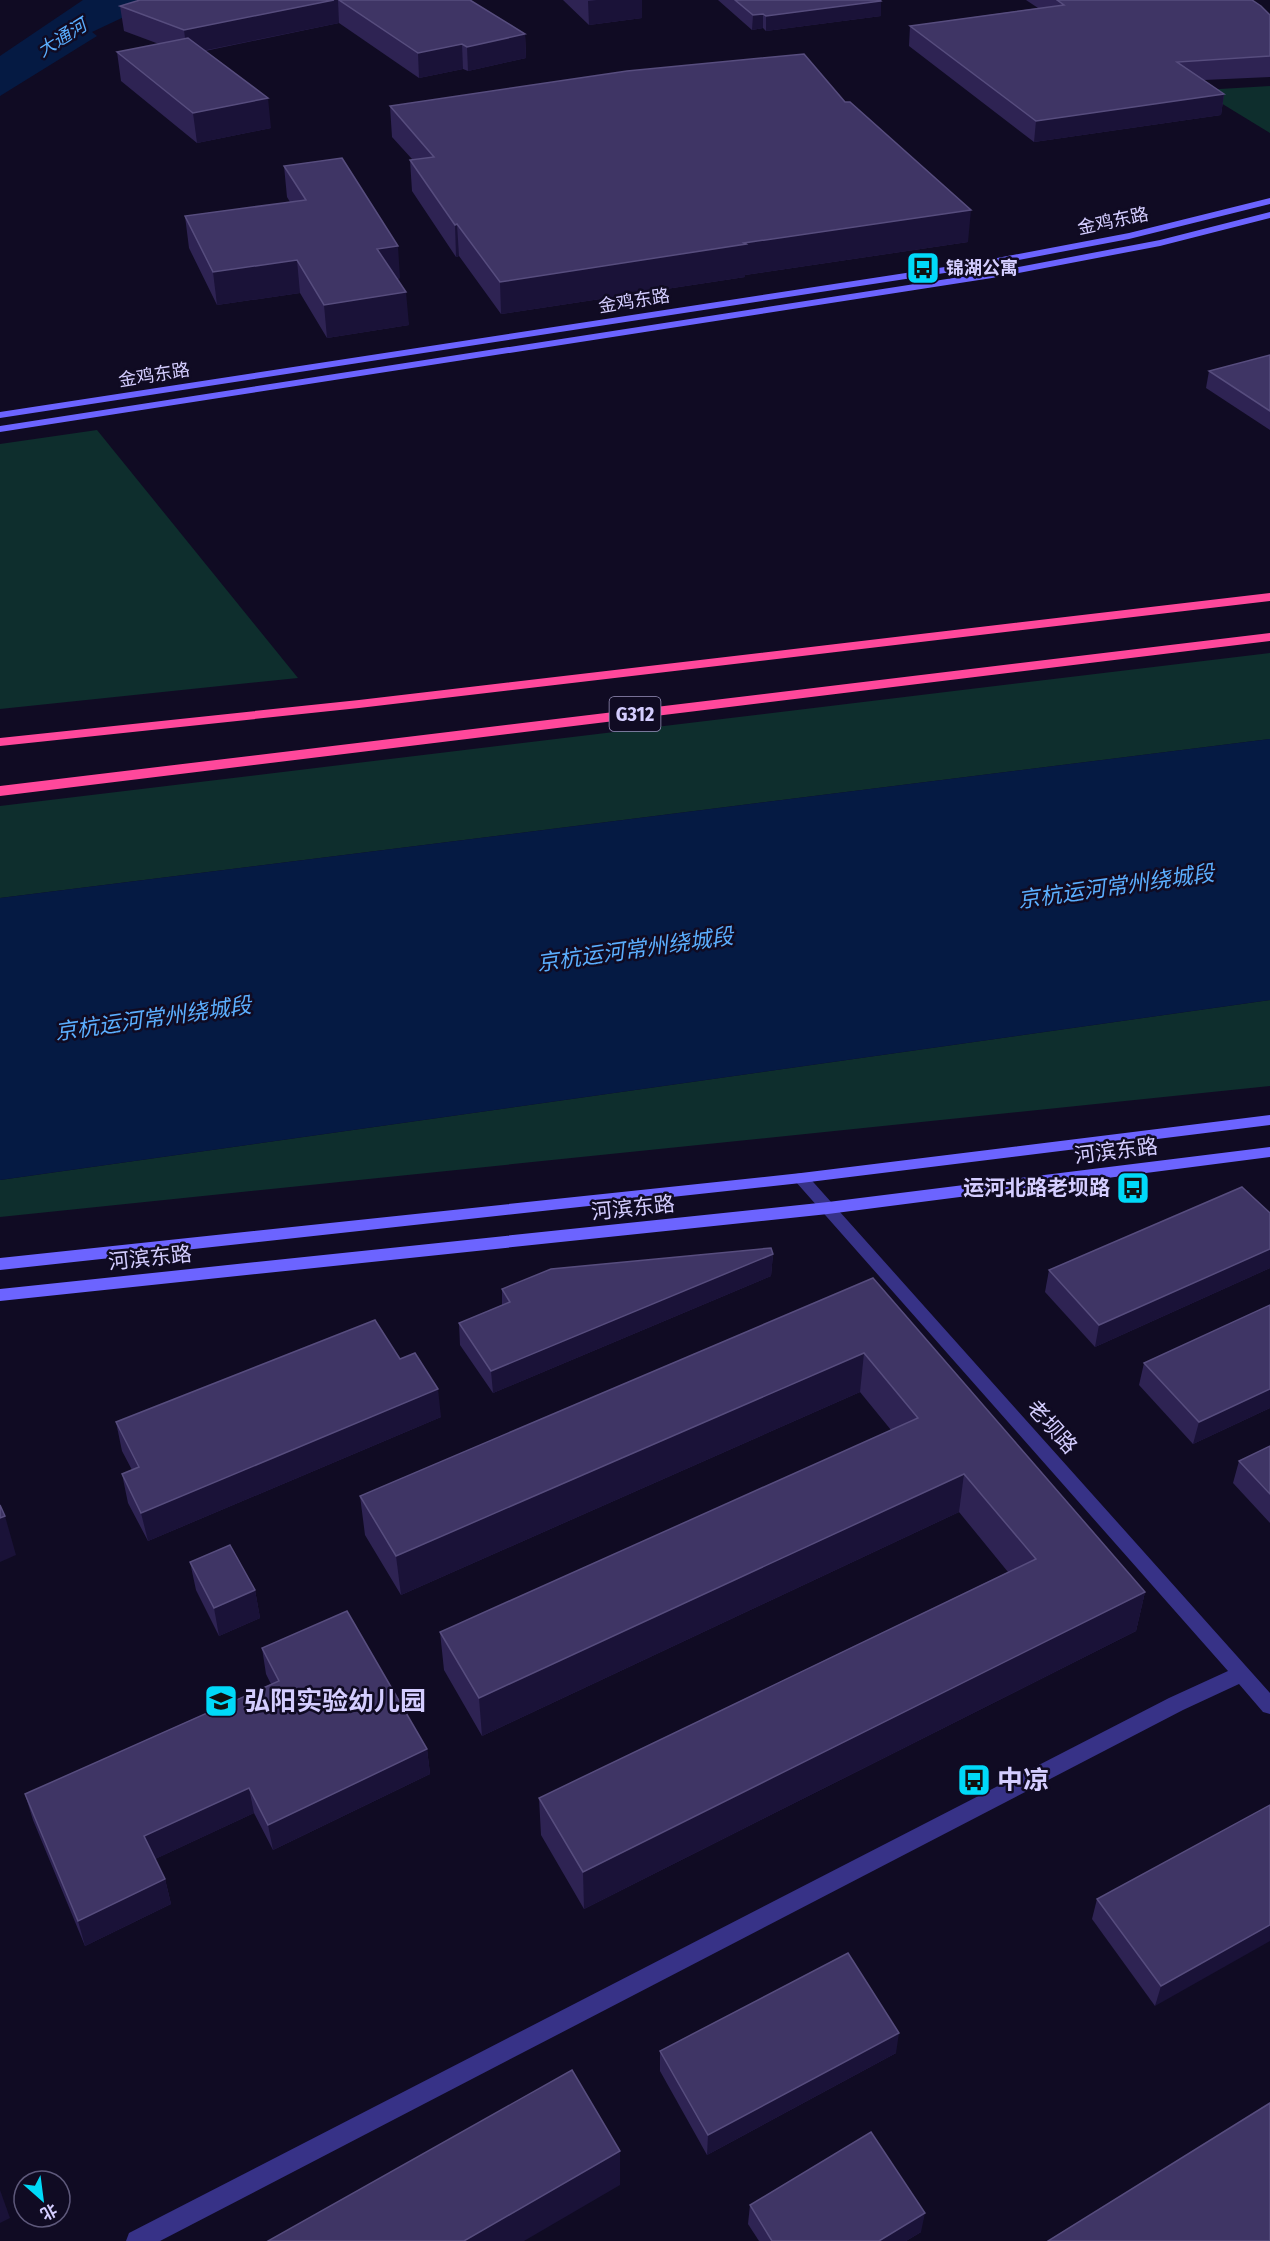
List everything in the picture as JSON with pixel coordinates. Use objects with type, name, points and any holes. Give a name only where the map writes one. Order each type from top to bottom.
[{"type":"highway","name":"G312","points":[[0,742],[359,704],[1270,597]]},
{"type":"highway","name":"G312","points":[[0,791],[1270,637]]},
{"type":"street","name":"金鸡东路","points":[[0,415],[971,266],[1129,236],[1270,201]]},
{"type":"street","name":"金鸡东路","points":[[0,429],[992,275],[1160,243],[1270,215]]},
{"type":"street","name":"河滨东路","points":[[0,1264],[801,1178],[1270,1120]]},
{"type":"street","name":"河滨东路","points":[[0,1295],[828,1208],[1270,1152]]},
{"type":"street","name":"老坝路","points":[[801,1178],[1270,1706]]},
{"type":"street","points":[[137,2241],[1166,1710],[1241,1674]]},
{"type":"green space","points":[[1270,86],[1270,133],[1216,100],[1186,91]]},
{"type":"green space","points":[[97,430],[298,678],[0,709],[0,444]]},
{"type":"green space","points":[[1270,653],[1270,739],[0,898],[0,806]]},
{"type":"green space","points":[[1270,1000],[1270,1086],[0,1217],[0,1180]]},
{"type":"water","name":"大通河","points":[[83,0],[160,0],[92,32],[97,36],[0,96],[0,56]]},
{"type":"water","name":"京杭运河常州绕城段","points":[[1270,739],[1270,1000],[0,1180],[0,898]]},
{"type":"building","points":[[140,0],[334,0],[184,30],[120,6]]},
{"type":"building","points":[[339,0],[470,0],[525,34],[467,47],[462,44],[418,53]]},
{"type":"building","points":[[735,0],[881,1],[766,16],[753,15]]},
{"type":"building","points":[[1057,0],[1252,0],[1270,15],[1270,56],[1177,62],[1224,94],[1036,121],[910,26],[1064,5]]},
{"type":"building","points":[[188,38],[268,98],[193,113],[117,52]]},
{"type":"building","points":[[804,54],[845,102],[850,102],[971,210],[500,282],[457,224],[455,225],[410,160],[434,157],[390,106],[627,71]]},
{"type":"building","points":[[342,158],[398,246],[377,249],[406,292],[324,305],[297,260],[213,272],[185,216],[306,200],[284,166]]},
{"type":"building","points":[[1270,355],[1270,411],[1209,371]]},
{"type":"building","points":[[1242,1187],[1270,1213],[1270,1249],[1099,1325],[1049,1270]]},
{"type":"building","points":[[771,1248],[773,1254],[491,1371],[459,1323],[510,1302],[502,1289],[551,1269]]},
{"type":"building","points":[[873,1278],[1145,1592],[583,1872],[539,1798],[1036,1559],[964,1474],[479,1698],[440,1632],[918,1418],[864,1353],[396,1556],[360,1496]]},
{"type":"building","points":[[1270,1305],[1270,1389],[1199,1422],[1144,1363]]},
{"type":"building","points":[[375,1320],[400,1359],[415,1353],[438,1389],[141,1513],[122,1474],[139,1467],[116,1422]]},
{"type":"building","points":[[1270,1446],[1270,1494],[1239,1461]]},
{"type":"building","points":[[0,1505],[5,1516],[0,1518]]},
{"type":"building","points":[[230,1545],[255,1590],[214,1608],[190,1562]]},
{"type":"building","points":[[347,1611],[427,1749],[268,1825],[249,1788],[144,1836],[165,1879],[78,1921],[25,1794],[279,1681],[262,1648]]},
{"type":"building","points":[[1270,1805],[1270,1925],[1161,1986],[1097,1899]]},
{"type":"building","points":[[848,1953],[899,2033],[708,2135],[660,2051]]},
{"type":"building","points":[[572,2070],[620,2151],[464,2241],[268,2241]]},
{"type":"building","points":[[1270,2103],[1270,2241],[1048,2241]]},
{"type":"building","points":[[871,2132],[925,2213],[879,2241],[772,2241],[750,2205]]},
{"type":"place","name":"锦湖公寓","points":[[923,268]]},
{"type":"place","name":"运河北路老坝路","points":[[1133,1188]]},
{"type":"place","name":"弘阳实验幼儿园","points":[[221,1701]]},
{"type":"place","name":"中凉","points":[[974,1780]]}]
